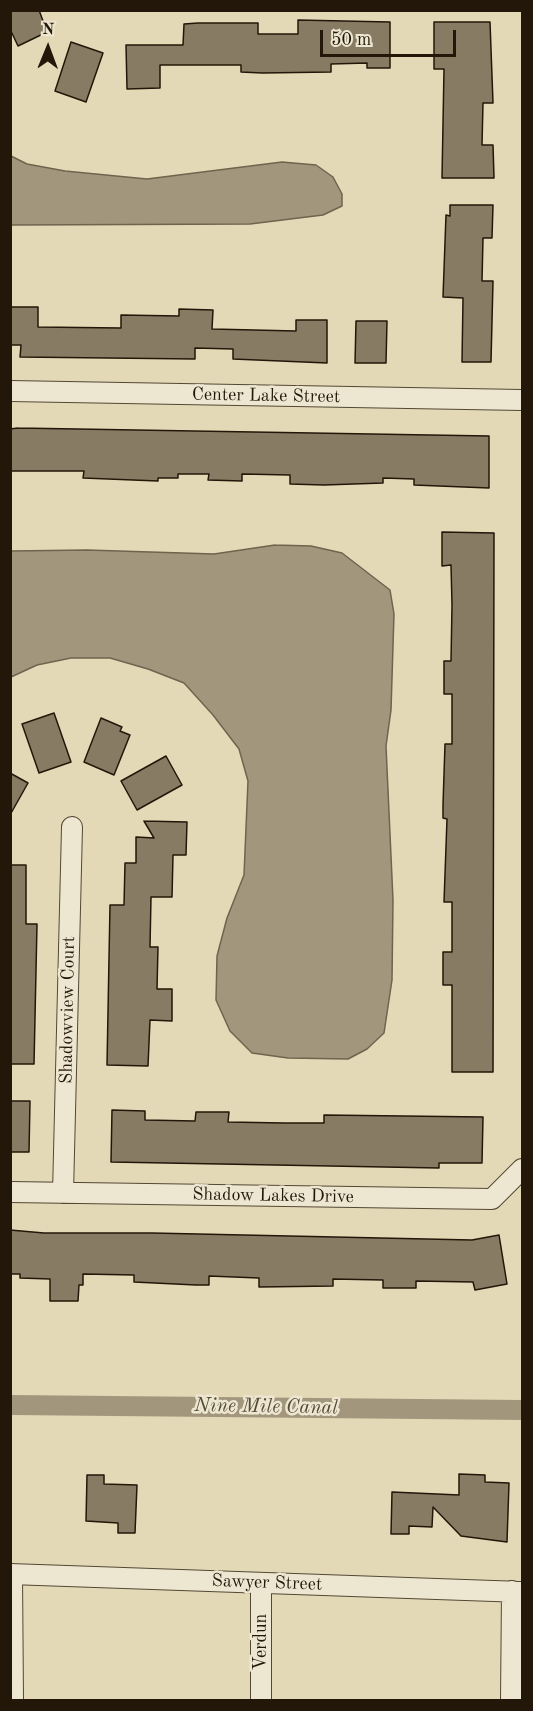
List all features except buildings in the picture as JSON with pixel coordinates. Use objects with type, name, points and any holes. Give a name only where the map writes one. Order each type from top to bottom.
[{"type":"street","name":"Center Lake Street","points":[[10,392],[522,400]]},
{"type":"street","name":"Shadowview Court","points":[[63,1193],[72,827]]},
{"type":"street","name":"Shadow Lakes Drive","points":[[10,1192],[492,1199],[522,1169]]},
{"type":"street","name":"Sawyer Street","points":[[11,1574],[517,1592]]},
{"type":"street","points":[[11,1574],[13,1701]]},
{"type":"street","name":"Verdun","points":[[261,1582],[261,1701]]},
{"type":"street","points":[[511,1701],[517,1592]]},
{"type":"shaded area","points":[[11,156],[27,164],[65,171],[147,179],[282,162],[316,165],[333,177],[342,194],[342,206],[323,215],[250,224],[11,225]]},
{"type":"shaded area","points":[[275,545],[311,546],[342,553],[390,590],[394,614],[391,710],[386,746],[393,900],[392,980],[384,1033],[367,1049],[348,1059],[288,1058],[252,1053],[230,1031],[216,1000],[217,956],[227,918],[244,875],[248,781],[239,749],[213,715],[184,683],[110,658],[71,658],[37,665],[11,677],[11,551],[87,550],[214,554]]},
{"type":"waterway","name":"Nine Mile Canal","points":[[10,1405],[522,1410]]}]
